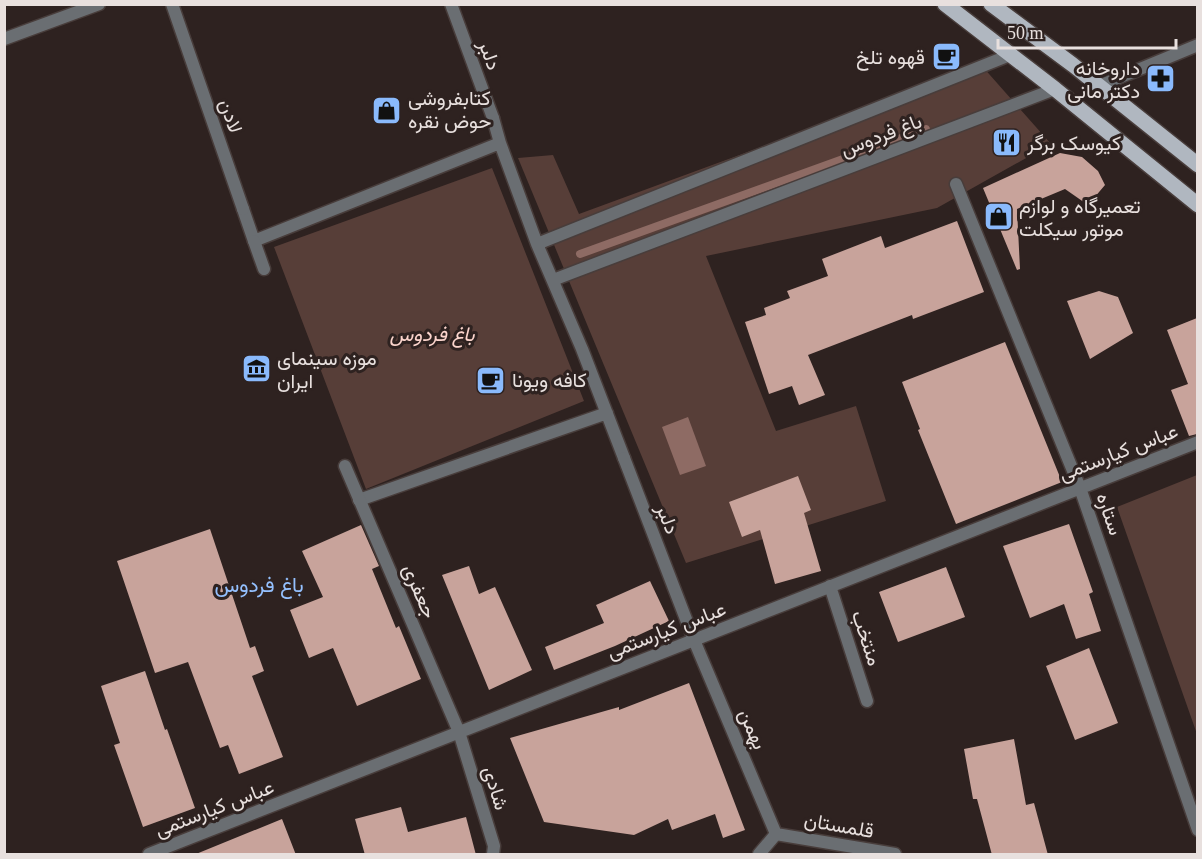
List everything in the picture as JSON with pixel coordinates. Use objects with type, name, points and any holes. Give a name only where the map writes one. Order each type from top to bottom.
[{"type":"main road","points":[[945,4],[1055,89],[1197,205]]},
{"type":"main road","points":[[991,4],[1197,165]]},
{"type":"street","points":[[4,39],[99,4]]},
{"type":"street","name":"لادن","points":[[172,4],[264,269]]},
{"type":"street","name":"دلبر","points":[[451,4],[537,244],[607,413],[694,640]]},
{"type":"street","points":[[1098,86],[1197,45]]},
{"type":"street","points":[[537,244],[1010,55]]},
{"type":"street","name":"باغ فردوس","points":[[553,280],[1055,89]]},
{"type":"street","points":[[254,241],[500,143]]},
{"type":"street","name":"ستاره","points":[[956,184],[1080,488],[1197,830]]},
{"type":"street","points":[[359,500],[607,413]]},
{"type":"street","name":"عباس کیارستمی","points":[[148,855],[1197,442]]},
{"type":"street","name":"جعفری","points":[[345,466],[459,732]]},
{"type":"street","name":"منتخب","points":[[830,586],[867,701]]},
{"type":"street","name":"بهمن","points":[[694,640],[776,834]]},
{"type":"street","name":"شادی","points":[[459,732],[494,846],[493,855]]},
{"type":"street","points":[[759,855],[776,834]]},
{"type":"street","name":"قلمستان","points":[[776,834],[895,855]]},
{"type":"green space","points":[[982,66],[1051,144],[937,208],[706,256],[776,431],[856,406],[886,501],[686,563],[518,158],[553,155],[579,214]]},
{"type":"green space","name":"باغ فردوس","points":[[492,168],[584,401],[366,489],[274,247]]},
{"type":"green space","points":[[1197,475],[1197,734],[1117,507]]},
{"type":"shaded area","points":[[688,417],[706,466],[680,475],[662,427]]},
{"type":"building","points":[[1060,153],[1082,157],[1098,171],[1105,185],[1088,205],[1065,189],[1017,209],[1020,269],[1017,270],[983,188]]},
{"type":"building","points":[[957,221],[984,292],[913,319],[912,315],[808,355],[825,395],[799,405],[792,386],[769,394],[745,322],[766,315],[764,308],[790,298],[787,291],[828,276],[822,259],[881,236],[885,248]]},
{"type":"building","points":[[1099,291],[1118,297],[1133,333],[1090,359],[1067,301]]},
{"type":"building","points":[[1197,318],[1197,434],[1189,436],[1171,390],[1188,384],[1167,330]]},
{"type":"building","points":[[1005,342],[1062,482],[956,524],[918,430],[920,429],[902,382]]},
{"type":"building","points":[[798,476],[811,510],[804,513],[821,571],[775,584],[760,530],[742,537],[729,502]]},
{"type":"building","points":[[1069,524],[1093,592],[1089,594],[1101,631],[1076,639],[1064,604],[1030,618],[1003,546]]},
{"type":"building","points":[[361,525],[379,566],[372,569],[396,628],[399,626],[421,679],[357,706],[333,648],[309,658],[290,610],[323,597],[302,551]]},
{"type":"building","points":[[210,529],[250,648],[255,646],[264,671],[252,676],[283,757],[239,774],[228,745],[220,748],[188,662],[155,673],[117,561]]},
{"type":"building","points":[[469,566],[479,594],[495,587],[532,670],[489,690],[442,575]]},
{"type":"building","points":[[946,567],[965,617],[898,642],[879,592]]},
{"type":"building","points":[[650,581],[669,621],[615,646],[554,670],[545,647],[604,623],[596,605]]},
{"type":"building","points":[[1089,648],[1118,723],[1075,740],[1046,666]]},
{"type":"building","points":[[145,671],[195,808],[143,827],[114,745],[120,743],[101,686]]},
{"type":"building","points":[[689,683],[745,830],[723,838],[715,814],[672,830],[668,819],[634,835],[544,822],[510,738],[619,707],[619,710]]},
{"type":"building","points":[[1014,739],[1026,805],[1034,803],[1048,855],[992,855],[977,799],[973,799],[964,749]]},
{"type":"building","points":[[401,807],[408,832],[466,817],[476,855],[365,855],[355,819]]},
{"type":"building","points":[[282,819],[296,855],[196,855],[196,854]]},
{"type":"waterway","points":[[580,254],[926,129]]},
{"type":"place","name":"قهوه تلخ","points":[[946,57]]},
{"type":"place","name":"داروخانه دکتر مانی","points":[[1161,79]]},
{"type":"place","name":"کتابفروشی حوض نقره","points":[[387,110]]},
{"type":"place","name":"کیوسک برگر","points":[[1006,143]]},
{"type":"place","name":"تعمیرگاه و لوازم موتور سیکلت","points":[[998,217]]},
{"type":"place","name":"موزه سینمای ایران","points":[[256,369]]},
{"type":"place","name":"کافه ویونا","points":[[491,380]]},
{"type":"district","name":"باغ فردوس","points":[[259,585]]}]
